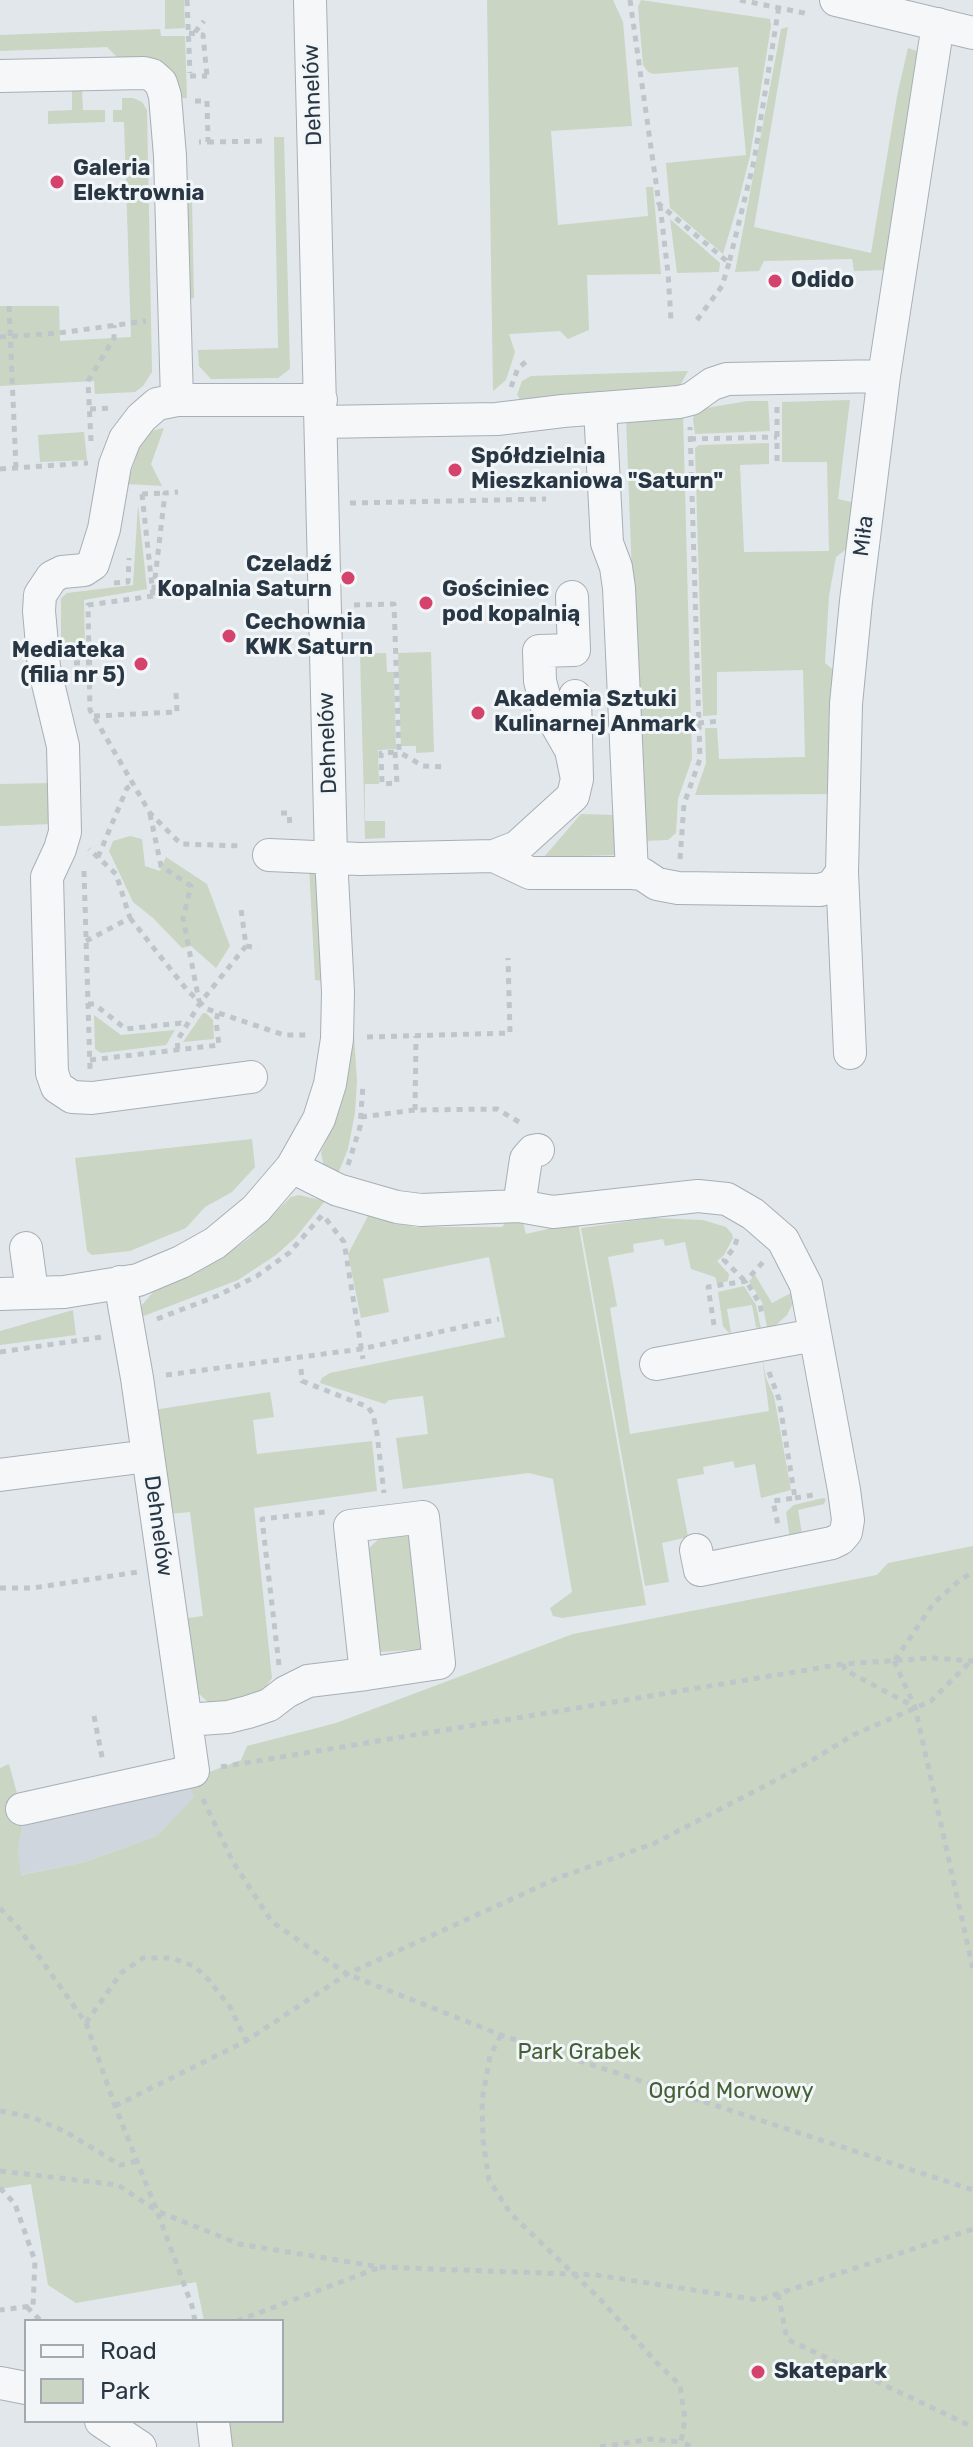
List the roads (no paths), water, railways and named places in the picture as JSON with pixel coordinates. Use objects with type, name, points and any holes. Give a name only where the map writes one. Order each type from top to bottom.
[{"type":"street","name":"Dehnelów","points":[[16,1293],[64,1292],[152,1275],[215,1243],[256,1209],[292,1167],[319,1119],[330,1084],[336,1055],[338,992],[331,857],[310,0]]},
{"type":"street","points":[[836,0],[973,33]]},
{"type":"street","name":"Miła","points":[[850,1053],[842,872],[846,704],[884,376],[938,24]]},
{"type":"street","points":[[0,76],[144,73],[161,83],[167,112],[177,400]]},
{"type":"street","points":[[251,1078],[92,1098],[72,1097],[57,1087],[52,1073],[47,877],[65,832],[65,803],[63,746],[44,667],[40,595],[52,577],[62,572],[84,570],[93,564],[104,529],[115,465],[125,439],[141,418],[157,404],[177,400],[321,411],[497,419],[679,402],[691,399],[712,384],[727,379],[884,376]]},
{"type":"street","points":[[600,408],[607,543],[616,567],[619,588],[632,873]]},
{"type":"street","points":[[572,597],[574,650],[539,651],[540,681],[547,708],[571,750],[577,779]]},
{"type":"street","points":[[260,850],[360,859],[494,856],[517,847],[573,796],[577,779],[575,696]]},
{"type":"street","points":[[494,856],[530,873],[642,874],[657,884],[678,888],[820,890],[832,886],[842,872]]},
{"type":"street","points":[[519,1206],[526,1159],[538,1150]]},
{"type":"street","points":[[292,1167],[338,1190],[407,1208],[438,1210],[519,1206],[553,1212],[698,1196],[727,1199],[753,1214],[783,1240],[806,1285],[844,1490],[848,1520],[846,1532],[832,1543],[700,1570],[696,1550]]},
{"type":"street","points":[[16,1293],[26,1248]]},
{"type":"street","name":"Dehnelów","points":[[22,1809],[193,1771],[137,1378],[120,1282]]},
{"type":"street","name":"Dehnelów","points":[[0,1317],[64,1292]]},
{"type":"street","points":[[656,1364],[815,1335]]},
{"type":"street","points":[[0,1475],[148,1456]]},
{"type":"street","points":[[186,1720],[248,1712],[269,1705],[308,1681],[366,1674],[439,1663],[423,1517],[350,1526],[366,1674]]},
{"type":"street","points":[[0,2383],[24,2388]]},
{"type":"street","points":[[104,2423],[140,2447]]},
{"type":"street","points":[[213,2423],[216,2447]]},
{"type":"place","name":"Galeria Elektrownia","points":[[57,182]]},
{"type":"place","name":"Odido","points":[[775,281]]},
{"type":"place","name":"Spółdzielnia Mieszkaniowa \"Saturn\"","points":[[455,470]]},
{"type":"place","name":"Czeladź Kopalnia Saturn","points":[[348,578]]},
{"type":"place","name":"Gościniec pod kopalnią","points":[[426,603]]},
{"type":"place","name":"Cechownia KWK Saturn","points":[[229,636]]},
{"type":"place","name":"Mediateka (filia nr 5)","points":[[141,664]]},
{"type":"place","name":"Akademia Sztuki Kulinarnej Anmark","points":[[478,713]]},
{"type":"place","name":"Skatepark","points":[[758,2372]]},
{"type":"park label","name":"Park Grabek","points":[[579,2053]]},
{"type":"park label","name":"Ogród Morwowy","points":[[731,2092]]}]
